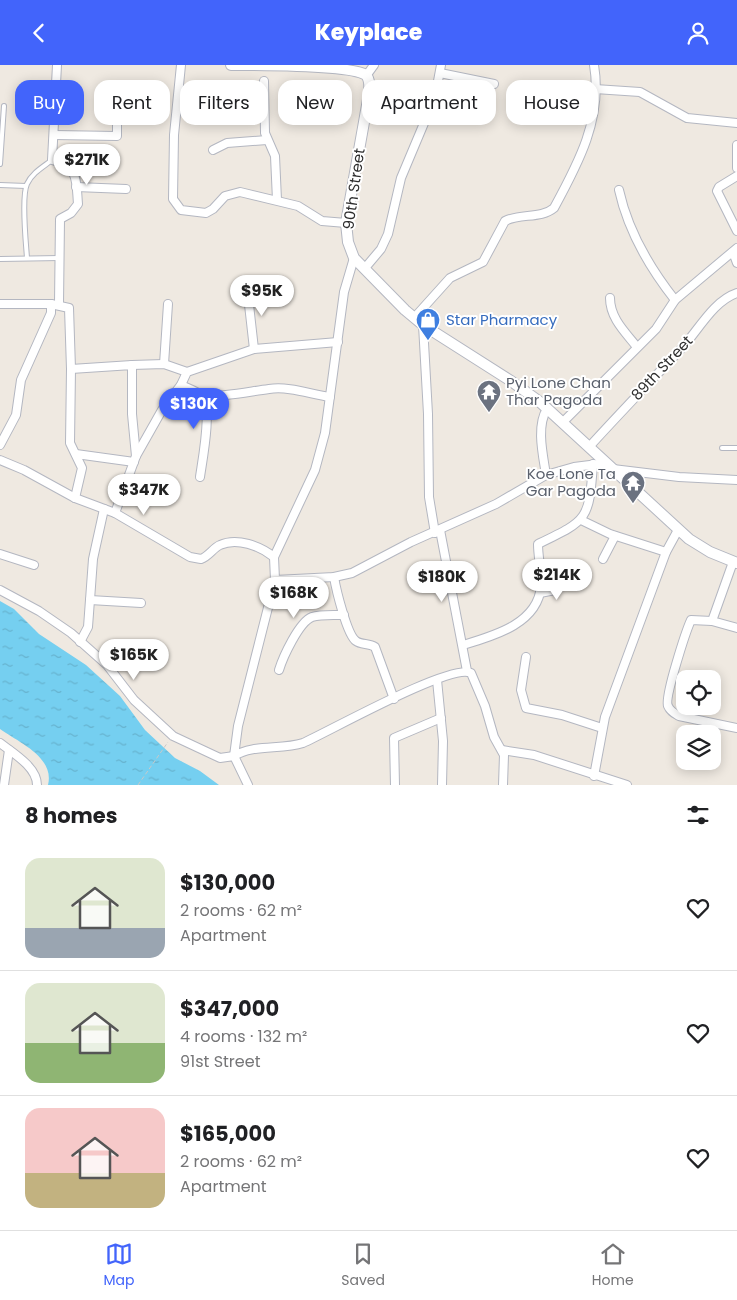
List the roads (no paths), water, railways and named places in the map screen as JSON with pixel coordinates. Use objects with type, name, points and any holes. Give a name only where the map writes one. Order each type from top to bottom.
[{"type":"street","points":[[0,445],[16,415],[21,380],[55,304],[60,258],[60,219],[71,213],[78,204],[74,173],[66,164],[52,160],[57,65]]},
{"type":"street","points":[[180,65],[174,135],[173,199],[181,210],[201,214],[213,209],[225,196],[233,192],[298,206],[322,221],[346,223]]},
{"type":"street","points":[[231,65],[332,65],[356,70],[366,76],[374,65]]},
{"type":"street","points":[[594,65],[595,80]]},
{"type":"street","points":[[365,268],[381,249],[388,234],[401,178],[435,97],[440,69],[482,80]]},
{"type":"street","name":"90th Street","points":[[366,76],[370,84],[369,94],[346,223],[348,242],[354,257],[423,325],[512,381],[563,422],[698,547],[735,563]]},
{"type":"street","points":[[598,89],[640,92],[687,118],[737,123]]},
{"type":"street","points":[[54,135],[117,136],[117,125]]},
{"type":"street","points":[[266,125],[267,140],[275,156],[277,200]]},
{"type":"street","points":[[414,317],[450,278],[484,263],[505,221],[554,209],[585,148],[591,125]]},
{"type":"street","points":[[213,150],[227,143],[267,140]]},
{"type":"street","points":[[737,145],[737,168]]},
{"type":"street","points":[[737,176],[719,187],[717,191],[737,231]]},
{"type":"street","points":[[76,187],[126,189]]},
{"type":"street","points":[[619,190],[625,214],[637,241],[661,282],[675,300]]},
{"type":"street","points":[[563,422],[656,329],[675,300],[735,250]]},
{"type":"street","points":[[735,250],[737,263]]},
{"type":"street","points":[[248,785],[234,756],[238,726],[274,580],[274,557],[315,471],[325,433],[344,292],[354,257]]},
{"type":"street","points":[[247,287],[254,349]]},
{"type":"street","name":"89th Street","points":[[589,447],[683,347],[717,307],[725,299],[737,293]]},
{"type":"street","points":[[610,298],[610,306],[615,318],[637,347]]},
{"type":"street","points":[[0,304],[55,304],[69,308],[71,369],[70,443],[82,468],[76,498]]},
{"type":"street","points":[[164,364],[168,304]]},
{"type":"street","points":[[423,325],[428,421],[429,497],[463,645],[467,671]]},
{"type":"street","points":[[71,369],[164,364],[187,372],[254,349],[338,342]]},
{"type":"street","points":[[132,365],[132,414],[135,459]]},
{"type":"street","points":[[116,513],[135,459],[162,410],[181,385],[187,372]]},
{"type":"street","points":[[181,385],[203,397],[251,393],[269,389],[296,390],[330,397]]},
{"type":"street","points":[[200,477],[206,423],[206,407],[203,397]]},
{"type":"street","points":[[546,475],[542,429],[543,416],[547,409]]},
{"type":"street","points":[[76,454],[135,459]]},
{"type":"street","points":[[0,460],[24,470],[76,498],[116,513],[190,557],[201,559],[221,545],[228,543],[264,549],[274,557]]},
{"type":"street","points":[[463,645],[493,635],[519,623],[533,608],[540,593],[542,583],[538,544],[561,534],[581,520],[587,509],[593,464]]},
{"type":"street","points":[[274,580],[334,577],[368,566],[411,541],[505,500],[546,475],[593,464],[678,477],[737,480]]},
{"type":"street","points":[[80,642],[88,627],[95,546],[104,509]]},
{"type":"street","points":[[581,520],[615,536],[666,552]]},
{"type":"street","points":[[594,776],[602,728],[666,552],[678,530]]},
{"type":"street","points":[[603,559],[615,536]]},
{"type":"street","points":[[0,554],[34,565]]},
{"type":"street","points":[[712,621],[735,563]]},
{"type":"street","points":[[334,577],[344,615],[355,640],[375,647],[394,699]]},
{"type":"street","points":[[540,593],[555,590],[564,584]]},
{"type":"street","points":[[0,590],[40,611],[71,633],[107,665],[134,700],[173,736],[220,758],[234,756],[244,751],[284,748],[303,743],[437,680],[467,671],[471,672],[478,687],[494,737],[502,750],[505,765],[503,785]]},
{"type":"street","points":[[90,600],[141,603]]},
{"type":"street","points":[[279,670],[283,656],[305,622],[312,617],[344,615]]},
{"type":"street","points":[[737,628],[712,621],[691,620],[685,632],[675,675],[668,687],[668,706],[672,712],[679,716],[737,729]]},
{"type":"street","points":[[526,657],[521,690],[526,708],[562,715],[602,728]]},
{"type":"street","points":[[437,680],[441,718],[442,785]]},
{"type":"street","points":[[395,785],[394,738],[411,729],[441,718]]},
{"type":"street","points":[[0,743],[28,766],[36,776],[37,785]]},
{"type":"street","points":[[4,785],[9,750]]},
{"type":"street","points":[[502,750],[534,755],[594,776],[627,785]]},
{"type":"lane","points":[[0,163],[4,106]]},
{"type":"lane","points":[[27,258],[25,223],[26,186],[35,173],[52,160]]},
{"type":"lane","points":[[0,185],[26,186]]},
{"type":"lane","points":[[0,259],[60,258]]},
{"type":"lane","points":[[722,448],[737,448]]},
{"type":"water","points":[[0,601],[14,609],[39,634],[86,665],[120,696],[145,730],[175,758],[200,771],[219,785],[48,785],[49,775],[41,758],[0,729]]},
{"type":"place","name":"Star Pharmacy","points":[[428,341]]},
{"type":"place","name":"Pyi Lone Chan Thar Pagoda","points":[[489,413]]},
{"type":"place","name":"Koe Lone Ta Gar Pagoda","points":[[633,504]]}]
